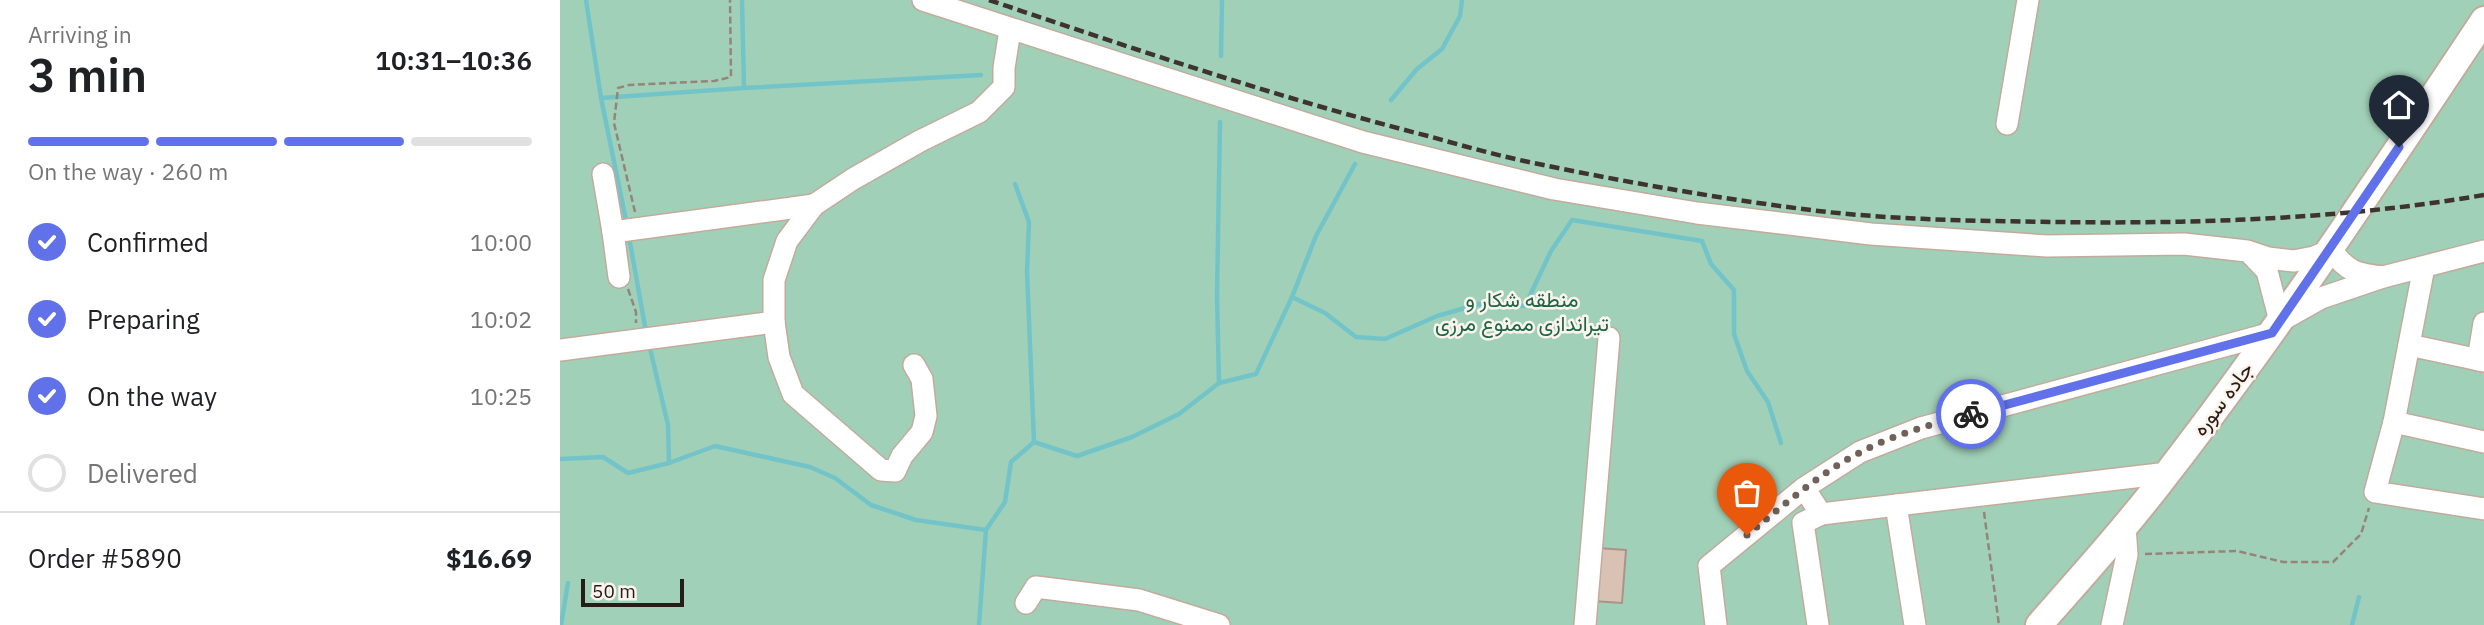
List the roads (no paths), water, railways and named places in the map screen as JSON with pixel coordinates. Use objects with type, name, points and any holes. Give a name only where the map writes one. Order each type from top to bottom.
[{"type":"main road","name":"جاده سوره","points":[[2039,625],[2168,473],[2276,327],[2331,250],[2484,20]]},
{"type":"street","points":[[923,0],[1363,142],[1554,189],[1697,213],[1871,234],[2047,246],[2184,244],[2247,251],[2268,258],[2294,261],[2331,250],[2349,270],[2364,275],[2383,276]]},
{"type":"street","points":[[2007,124],[2028,0]]},
{"type":"street","points":[[914,365],[922,379],[926,416],[922,432],[902,456],[895,471],[881,470],[793,394],[779,357],[774,323],[774,281],[787,241],[814,205],[920,141],[979,112],[1004,87],[1010,30]]},
{"type":"street","points":[[603,174],[627,230],[619,277]]},
{"type":"street","points":[[627,230],[814,205]]},
{"type":"street","points":[[2247,251],[2267,271],[2276,327]]},
{"type":"street","points":[[1716,625],[1709,566],[1804,488],[1860,452],[1921,428],[2276,327],[2321,298],[2383,276],[2484,251]]},
{"type":"street","points":[[2424,267],[2394,422],[2375,492],[2484,509]]},
{"type":"street","points":[[560,349],[774,323]]},
{"type":"street","points":[[2409,345],[2481,360],[2484,323]]},
{"type":"street","points":[[1585,625],[1609,338]]},
{"type":"street","points":[[2394,422],[2484,442]]},
{"type":"street","points":[[1818,625],[1803,523],[1821,514],[2168,473]]},
{"type":"street","points":[[1804,488],[1821,514]]},
{"type":"street","points":[[1896,506],[1915,625]]},
{"type":"street","points":[[2112,625],[2127,555],[2125,526]]},
{"type":"street","points":[[1026,603],[1036,587],[1139,600],[1180,620],[1219,625]]},
{"type":"waterway","points":[[586,0],[601,98],[627,225]]},
{"type":"waterway","points":[[601,98],[744,88],[742,0]]},
{"type":"waterway","points":[[1221,56],[1222,0]]},
{"type":"waterway","points":[[1391,100],[1417,69],[1442,49],[1460,16],[1462,0]]},
{"type":"waterway","points":[[744,88],[981,75]]},
{"type":"waterway","points":[[1219,383],[1217,295],[1220,122]]},
{"type":"waterway","points":[[979,625],[986,530],[1005,502],[1011,462],[1034,442],[1077,456],[1132,437],[1179,414],[1219,383],[1256,374],[1292,297],[1316,236],[1355,164]]},
{"type":"waterway","points":[[1015,184],[1029,222],[1027,272],[1034,442]]},
{"type":"waterway","points":[[1292,297],[1325,313],[1356,337],[1385,339],[1437,316],[1479,304],[1525,306],[1551,251],[1572,220],[1702,241],[1711,264],[1734,290],[1734,334],[1747,371],[1768,402],[1781,443]]},
{"type":"waterway","points":[[629,237],[646,332]]},
{"type":"waterway","points":[[649,344],[668,425],[669,463]]},
{"type":"waterway","points":[[560,459],[603,457],[628,473],[669,463],[715,446],[810,467],[835,478],[871,505],[916,520],[986,530]]},
{"type":"waterway","points":[[561,625],[568,583]]},
{"type":"waterway","points":[[2352,625],[2359,597]]},
{"type":"railway","points":[[989,0],[1262,89],[1488,152],[1637,183],[1789,207],[1856,215],[1942,220],[2163,222],[2324,215],[2484,195]]},
{"type":"park label","name":"منطقه شکار و تیراندازی ممنوع مرزی","points":[[1522,312]]}]
